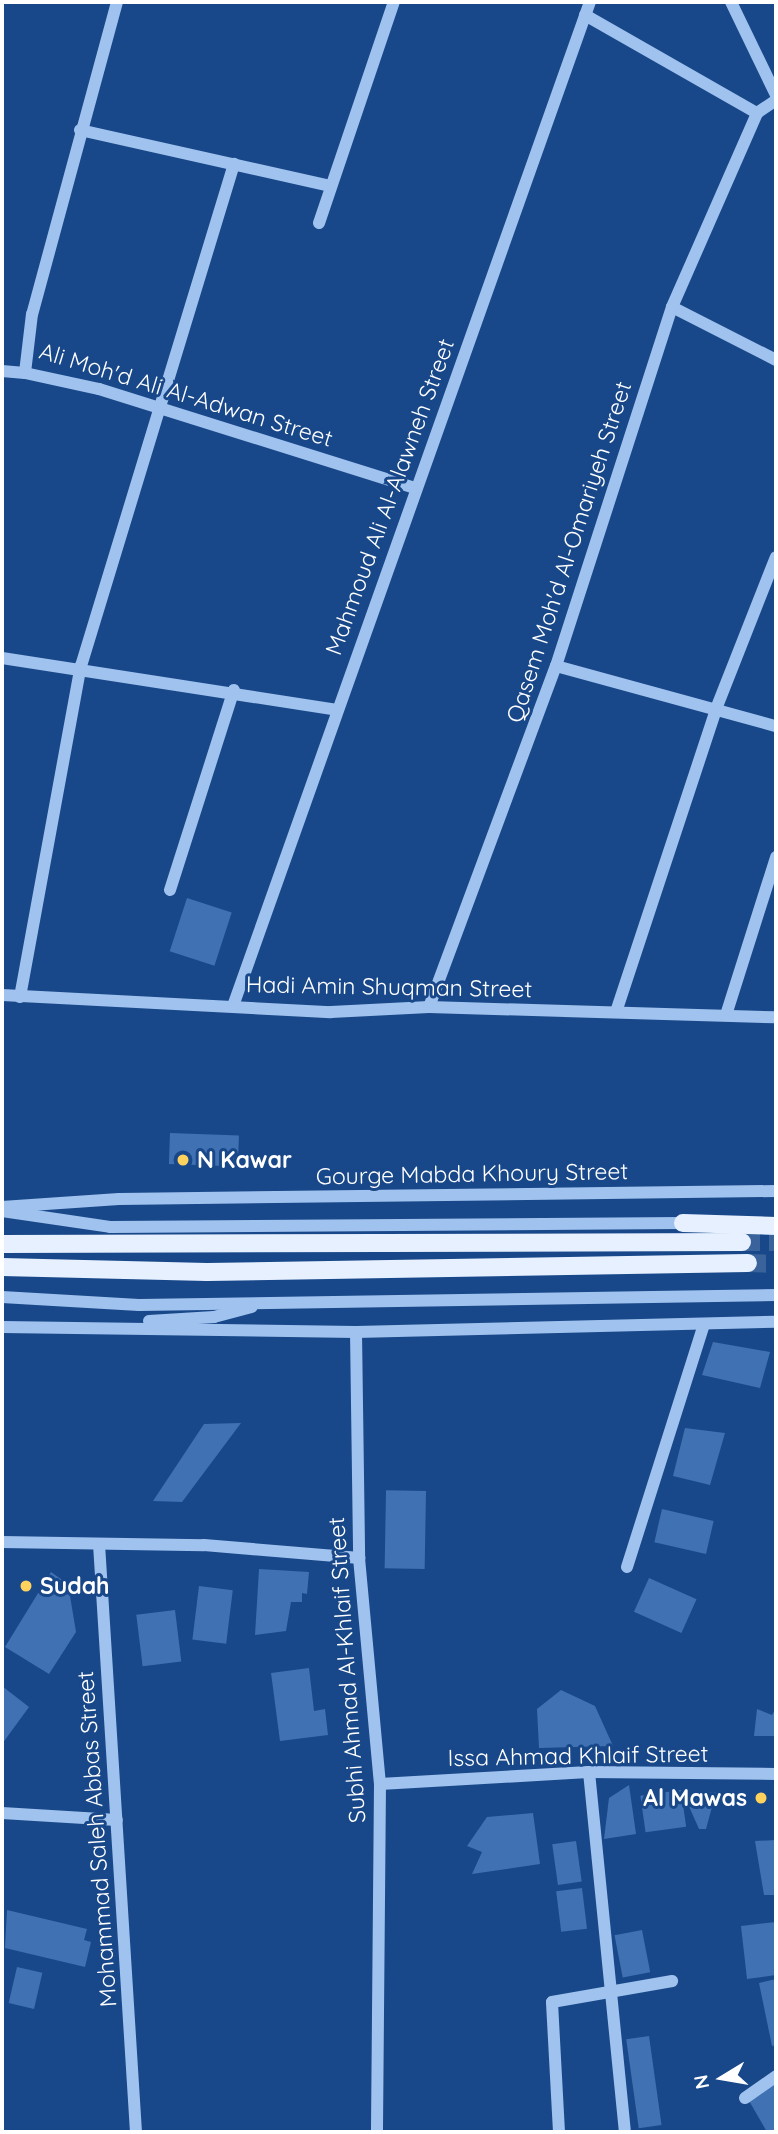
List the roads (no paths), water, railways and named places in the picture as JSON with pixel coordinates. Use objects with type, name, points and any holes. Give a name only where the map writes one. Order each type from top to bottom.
[{"type":"main road","points":[[683,1223],[776,1226]]},
{"type":"main road","points":[[2,1244],[743,1242]]},
{"type":"main road","points":[[2,1267],[220,1272],[748,1263]]},
{"type":"street","name":"Ali Moh'd Ali Al-Adwan Street","points":[[117,2],[32,314],[25,373],[161,409],[415,488]]},
{"type":"street","points":[[319,223],[394,2]]},
{"type":"street","name":"Mahmoud Ali Al-Alawneh Street","points":[[233,1006],[590,2]]},
{"type":"street","points":[[585,15],[757,113],[776,98],[732,2]]},
{"type":"street","name":"Qasem Moh'd Al-Omariyeh Street","points":[[429,1007],[556,666],[672,307],[757,113]]},
{"type":"street","points":[[80,130],[330,186]]},
{"type":"street","points":[[20,997],[81,666],[234,164]]},
{"type":"street","points":[[672,307],[776,360]]},
{"type":"street","points":[[2,371],[25,373]]},
{"type":"street","points":[[615,1012],[716,709],[776,557]]},
{"type":"street","points":[[2,658],[81,666],[234,690],[337,710]]},
{"type":"street","points":[[556,666],[776,726]]},
{"type":"street","points":[[170,890],[234,690]]},
{"type":"street","points":[[726,1014],[776,858]]},
{"type":"street","name":"Hadi Amin Shuqman Street","points":[[2,995],[331,1012],[429,1007],[776,1017]]},
{"type":"street","points":[[644,1191],[776,1200]]},
{"type":"street","name":"Gourge Mabda Khoury Street","points":[[2,1209],[119,1199],[776,1191]]},
{"type":"street","points":[[2,1209],[110,1227],[683,1223]]},
{"type":"street","points":[[2,1297],[139,1305],[776,1295]]},
{"type":"street","points":[[86,1329],[228,1315],[260,1304]]},
{"type":"street","points":[[2,1327],[356,1332],[776,1322]]},
{"type":"street","points":[[626,1567],[705,1324]]},
{"type":"street","name":"Subhi Ahmad Al-Khlaif Street","points":[[356,1332],[359,1558],[380,1784],[377,2132]]},
{"type":"street","points":[[2,1542],[204,1545],[359,1558]]},
{"type":"street","name":"Mohammad Saleh Abbas Street","points":[[99,1544],[136,2132]]},
{"type":"street","points":[[589,1772],[625,2132]]},
{"type":"street","name":"Issa Ahmad Khlaif Street","points":[[380,1784],[589,1772],[776,1774]]},
{"type":"street","points":[[2,1813],[117,1820]]},
{"type":"street","points":[[559,2132],[552,2002],[672,1982]]},
{"type":"street","points":[[745,2098],[776,2076]]},
{"type":"tunnel","points":[[742,1242],[776,1242]]},
{"type":"tunnel","points":[[748,1263],[776,1264]]},
{"type":"place","name":"N Kawar","points":[[183,1160]]},
{"type":"place","name":"Sudah","points":[[26,1586]]},
{"type":"place","name":"Al Mawas","points":[[761,1798]]}]
